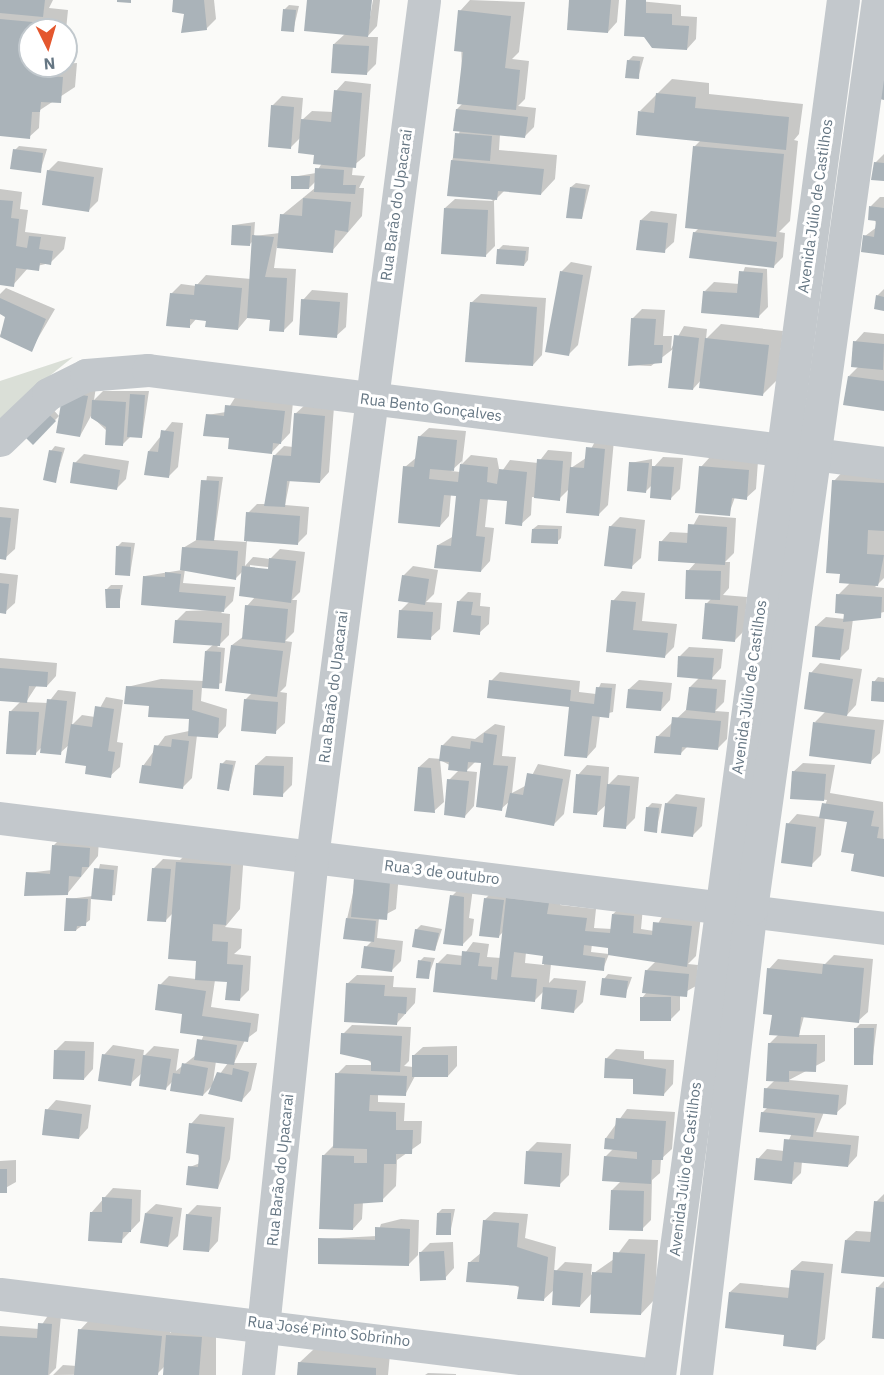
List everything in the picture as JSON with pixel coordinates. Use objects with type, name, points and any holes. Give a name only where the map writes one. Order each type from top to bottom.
[{"type":"street","name":"Rua Barão do Upacarai","points":[[258,1375],[312,857],[369,400],[424,0]]},
{"type":"street","name":"Avenida Júlio de Castilhos","points":[[658,1375],[690,1136],[736,907],[813,334],[843,0]]},
{"type":"street","name":"Avenida Júlio de Castilhos","points":[[813,334],[878,0]]},
{"type":"street","name":"Rua Bento Gonçalves","points":[[0,440],[48,394],[86,375],[148,370],[369,400],[884,463]]},
{"type":"street","name":"Rua 3 de outubro","points":[[0,818],[736,907],[884,928]]},
{"type":"street","name":"Avenida Júlio de Castilhos","points":[[696,1375],[724,1141],[736,907]]},
{"type":"street","points":[[690,1136],[724,1141]]},
{"type":"street","name":"Rua José Pinto Sobrinho","points":[[0,1294],[265,1322],[658,1375]]},
{"type":"shaded area","points":[[73,357],[37,386],[0,419],[0,381]]},
{"type":"building","points":[[0,0],[45,0],[43,17],[0,13]]},
{"type":"building","points":[[117,0],[131,0],[131,3],[117,2]]},
{"type":"building","points":[[173,0],[204,0],[207,30],[181,33],[184,14],[172,12]]},
{"type":"building","points":[[307,0],[372,0],[368,37],[304,31]]},
{"type":"building","points":[[569,0],[611,0],[608,33],[567,30]]},
{"type":"building","points":[[626,0],[646,0],[646,13],[672,14],[672,25],[689,26],[687,50],[652,48],[644,37],[624,36]]},
{"type":"building","points":[[283,9],[296,10],[294,32],[281,31]]},
{"type":"building","points":[[458,10],[511,16],[505,68],[520,70],[516,110],[457,104],[463,52],[454,51]]},
{"type":"building","points":[[0,19],[18,21],[18,78],[63,78],[61,103],[41,102],[40,112],[32,112],[30,139],[0,136]]},
{"type":"building","points":[[333,44],[369,46],[367,75],[331,73]]},
{"type":"building","points":[[627,60],[640,61],[639,79],[625,78]]},
{"type":"building","points":[[884,75],[884,100],[880,99]]},
{"type":"building","points":[[334,90],[362,93],[356,168],[313,164],[314,155],[298,153],[301,119],[331,122]]},
{"type":"building","points":[[656,93],[696,97],[695,108],[789,117],[786,150],[636,135],[638,111],[654,113]]},
{"type":"building","points":[[271,105],[294,107],[291,149],[268,147]]},
{"type":"building","points":[[456,109],[528,117],[525,138],[453,131]]},
{"type":"building","points":[[455,133],[492,136],[490,161],[453,158]]},
{"type":"building","points":[[693,146],[784,154],[776,237],[685,228]]},
{"type":"building","points":[[13,149],[43,153],[41,173],[10,169]]},
{"type":"building","points":[[451,160],[544,169],[541,195],[498,191],[497,200],[447,196]]},
{"type":"building","points":[[874,162],[884,163],[884,181],[871,180]]},
{"type":"building","points":[[315,168],[344,170],[343,185],[356,185],[355,194],[314,192]]},
{"type":"building","points":[[47,170],[94,177],[89,212],[42,205]]},
{"type":"building","points":[[291,176],[310,176],[309,189],[291,189]]},
{"type":"building","points":[[570,187],[586,189],[582,219],[566,218]]},
{"type":"building","points":[[303,198],[351,202],[348,232],[335,230],[333,253],[277,248],[280,214],[302,216]]},
{"type":"building","points":[[0,200],[13,201],[11,218],[19,219],[16,246],[27,248],[29,236],[41,237],[39,249],[53,251],[51,265],[40,263],[39,271],[16,268],[14,287],[0,285]]},
{"type":"building","points":[[869,206],[884,208],[884,255],[861,252],[863,235],[874,237],[876,221],[868,220]]},
{"type":"building","points":[[444,208],[488,210],[486,257],[441,254]]},
{"type":"building","points":[[640,220],[668,223],[665,253],[636,250]]},
{"type":"building","points":[[232,225],[251,226],[250,246],[231,245]]},
{"type":"building","points":[[693,232],[777,242],[774,268],[689,258]]},
{"type":"building","points":[[252,235],[274,237],[265,277],[287,278],[284,332],[269,331],[270,320],[247,318]]},
{"type":"building","points":[[497,249],[526,251],[524,266],[496,264]]},
{"type":"building","points":[[560,271],[583,275],[569,356],[545,352]]},
{"type":"building","points":[[739,271],[763,273],[759,318],[701,313],[703,291],[737,293]]},
{"type":"building","points":[[195,284],[242,288],[238,330],[205,327],[206,321],[190,319],[190,328],[166,326],[170,293],[194,295]]},
{"type":"building","points":[[876,295],[884,297],[884,311],[874,309]]},
{"type":"building","points":[[0,298],[46,319],[32,352],[0,337],[5,317],[0,314]]},
{"type":"building","points":[[301,299],[340,302],[337,338],[299,335]]},
{"type":"building","points":[[470,302],[537,307],[533,366],[465,362]]},
{"type":"building","points":[[631,318],[656,319],[654,345],[663,345],[662,363],[628,366]]},
{"type":"building","points":[[674,335],[699,338],[693,390],[668,388]]},
{"type":"building","points":[[705,338],[769,345],[763,396],[699,388]]},
{"type":"building","points":[[853,341],[884,344],[883,370],[851,367]]},
{"type":"building","points":[[848,376],[884,381],[884,411],[843,405]]},
{"type":"building","points":[[63,392],[88,396],[80,437],[56,433]]},
{"type":"building","points":[[130,394],[145,395],[142,438],[127,437]]},
{"type":"building","points":[[92,400],[126,402],[123,446],[105,445],[106,427],[91,418]]},
{"type":"building","points":[[225,405],[285,411],[281,444],[273,443],[272,454],[228,449],[229,438],[203,436],[206,414],[224,416]]},
{"type":"building","points":[[44,410],[56,421],[33,445],[22,434]]},
{"type":"building","points":[[294,413],[325,416],[320,483],[287,481],[285,507],[264,506],[273,455],[291,456]]},
{"type":"building","points":[[161,430],[174,432],[169,478],[144,475],[148,451],[158,452]]},
{"type":"building","points":[[418,436],[457,440],[454,471],[430,469],[429,479],[458,482],[460,464],[488,467],[487,482],[497,484],[499,469],[527,472],[522,526],[505,524],[507,501],[480,499],[476,536],[485,537],[481,572],[434,568],[437,545],[451,546],[456,496],[444,495],[440,527],[398,523],[403,466],[414,467]]},
{"type":"building","points":[[586,447],[605,449],[599,516],[566,513],[570,467],[584,468]]},
{"type":"building","points":[[49,450],[62,452],[56,483],[43,480]]},
{"type":"building","points":[[537,459],[563,461],[560,501],[534,498]]},
{"type":"building","points":[[73,462],[120,470],[117,490],[70,483]]},
{"type":"building","points":[[629,462],[649,463],[646,493],[627,491]]},
{"type":"building","points":[[652,466],[674,467],[671,500],[650,498]]},
{"type":"building","points":[[699,466],[749,470],[747,500],[732,498],[730,516],[695,513]]},
{"type":"building","points":[[201,480],[219,481],[214,541],[196,540]]},
{"type":"building","points":[[832,480],[884,483],[884,531],[868,530],[867,554],[884,555],[878,586],[839,583],[840,574],[826,573]]},
{"type":"building","points":[[246,512],[300,516],[298,545],[244,541]]},
{"type":"building","points":[[0,517],[11,518],[6,560],[0,559]]},
{"type":"building","points":[[688,524],[727,527],[725,565],[658,561],[659,541],[687,543]]},
{"type":"building","points":[[609,526],[636,529],[632,569],[604,566]]},
{"type":"building","points":[[532,529],[558,529],[558,544],[531,543]]},
{"type":"building","points":[[116,546],[131,547],[130,576],[115,575]]},
{"type":"building","points":[[182,547],[238,551],[236,580],[180,570]]},
{"type":"building","points":[[269,558],[296,561],[291,603],[239,596],[242,566],[268,569]]},
{"type":"building","points":[[686,570],[721,571],[720,600],[685,599]]},
{"type":"building","points":[[165,572],[181,574],[179,592],[226,596],[224,612],[141,605],[143,576],[165,577]]},
{"type":"building","points":[[402,575],[429,579],[425,605],[398,601]]},
{"type":"building","points":[[0,583],[9,584],[6,614],[0,613]]},
{"type":"building","points":[[105,589],[120,589],[120,608],[106,608]]},
{"type":"building","points":[[836,594],[882,597],[881,618],[843,622],[844,614],[835,613]]},
{"type":"building","points":[[611,600],[636,602],[633,630],[668,633],[665,658],[606,652]]},
{"type":"building","points":[[457,601],[473,602],[471,615],[481,616],[480,635],[453,632]]},
{"type":"building","points":[[705,603],[738,606],[735,642],[702,639]]},
{"type":"building","points":[[245,605],[288,609],[285,643],[242,639]]},
{"type":"building","points":[[399,610],[433,612],[431,640],[397,638]]},
{"type":"building","points":[[175,620],[222,623],[220,646],[173,643]]},
{"type":"building","points":[[815,626],[844,629],[840,660],[812,657]]},
{"type":"building","points":[[231,645],[283,651],[277,697],[225,691]]},
{"type":"building","points":[[205,651],[221,652],[219,689],[202,688]]},
{"type":"building","points":[[678,656],[714,658],[712,680],[677,677]]},
{"type":"building","points":[[0,668],[48,672],[47,687],[29,686],[27,703],[0,701]]},
{"type":"building","points":[[809,672],[853,679],[847,716],[804,709]]},
{"type":"building","points":[[489,680],[571,690],[570,701],[594,704],[596,687],[612,688],[609,718],[592,716],[587,758],[564,756],[569,707],[487,698]]},
{"type":"building","points":[[872,681],[884,682],[884,702],[871,701]]},
{"type":"building","points":[[126,686],[193,690],[192,710],[219,718],[218,738],[188,736],[189,719],[148,717],[149,706],[124,704]]},
{"type":"building","points":[[689,687],[717,689],[715,713],[686,710]]},
{"type":"building","points":[[628,689],[663,692],[661,711],[626,708]]},
{"type":"building","points":[[47,699],[67,701],[61,755],[40,753]]},
{"type":"building","points":[[244,699],[278,702],[276,734],[241,731]]},
{"type":"building","points":[[95,706],[114,709],[108,751],[115,752],[111,778],[85,774],[86,766],[65,763],[71,724],[92,727]]},
{"type":"building","points":[[9,711],[39,712],[36,755],[6,754]]},
{"type":"building","points":[[672,717],[721,721],[718,750],[682,747],[681,755],[654,753],[656,736],[670,737]]},
{"type":"building","points":[[813,722],[875,730],[871,764],[809,756]]},
{"type":"building","points":[[484,733],[497,735],[493,765],[508,766],[502,811],[476,807],[481,763],[468,762],[467,772],[448,770],[449,762],[439,761],[441,745],[470,749],[471,741],[483,743]]},
{"type":"building","points":[[172,739],[189,741],[183,789],[139,783],[142,765],[151,766],[154,745],[171,747]]},
{"type":"building","points":[[220,763],[233,765],[229,791],[217,789]]},
{"type":"building","points":[[255,765],[284,766],[283,797],[253,795]]},
{"type":"building","points":[[418,767],[431,768],[435,813],[414,811]]},
{"type":"building","points":[[792,771],[826,774],[824,801],[790,799]]},
{"type":"building","points":[[527,773],[563,779],[554,826],[505,817],[510,793],[523,795]]},
{"type":"building","points":[[576,774],[601,776],[597,815],[573,813]]},
{"type":"building","points":[[447,779],[469,781],[465,818],[444,815]]},
{"type":"building","points":[[607,784],[630,786],[626,829],[603,827]]},
{"type":"building","points":[[665,803],[697,807],[693,837],[661,833]]},
{"type":"building","points":[[822,803],[874,811],[871,826],[879,827],[877,838],[884,839],[884,877],[851,871],[854,854],[841,852],[847,822],[819,818]]},
{"type":"building","points":[[646,807],[659,808],[657,833],[644,831]]},
{"type":"building","points":[[786,823],[816,827],[812,867],[781,863]]},
{"type":"building","points":[[52,845],[90,848],[89,867],[82,867],[81,877],[69,876],[68,895],[24,896],[26,872],[50,874]]},
{"type":"building","points":[[176,862],[231,866],[226,925],[213,924],[212,941],[228,942],[227,964],[243,965],[240,1001],[225,1000],[227,982],[195,980],[196,961],[168,959]]},
{"type":"building","points":[[94,868],[114,870],[112,901],[91,899]]},
{"type":"building","points":[[152,868],[171,869],[166,922],[147,921]]},
{"type":"building","points":[[354,879],[390,882],[387,920],[351,917]]},
{"type":"building","points":[[450,895],[464,897],[463,946],[443,944]]},
{"type":"building","points":[[66,898],[88,899],[86,926],[77,926],[76,931],[64,931]]},
{"type":"building","points":[[484,898],[504,900],[499,938],[479,936]]},
{"type":"building","points":[[506,898],[549,903],[547,914],[587,918],[585,931],[610,933],[612,914],[634,916],[633,933],[652,935],[653,922],[692,926],[687,967],[608,955],[608,948],[584,945],[583,955],[605,958],[604,971],[542,964],[543,956],[514,952],[511,977],[537,979],[535,1002],[433,992],[436,963],[461,965],[462,951],[480,953],[478,966],[492,967],[491,979],[497,980]]},
{"type":"building","points":[[346,918],[376,921],[374,942],[343,939]]},
{"type":"building","points":[[415,929],[439,933],[435,951],[412,947]]},
{"type":"building","points":[[364,946],[395,950],[392,972],[361,968]]},
{"type":"building","points":[[418,960],[431,962],[429,979],[416,978]]},
{"type":"building","points":[[823,964],[864,968],[859,1023],[801,1017],[799,1037],[769,1035],[772,1015],[763,1014],[767,968],[822,974]]},
{"type":"building","points":[[645,970],[689,974],[687,997],[642,993]]},
{"type":"building","points":[[602,978],[628,981],[626,998],[600,995]]},
{"type":"building","points":[[346,983],[385,985],[384,996],[407,997],[406,1014],[398,1013],[397,1025],[344,1022]]},
{"type":"building","points":[[158,984],[206,991],[202,1016],[251,1023],[248,1042],[180,1033],[182,1014],[155,1010]]},
{"type":"building","points":[[543,987],[577,990],[574,1013],[541,1009]]},
{"type":"building","points":[[640,997],[671,997],[671,1021],[640,1021]]},
{"type":"building","points":[[854,1028],[874,1028],[873,1065],[854,1065]]},
{"type":"building","points":[[341,1033],[402,1036],[400,1072],[371,1071],[371,1061],[340,1054]]},
{"type":"building","points":[[197,1039],[237,1045],[234,1065],[194,1060]]},
{"type":"building","points":[[768,1043],[817,1044],[816,1072],[789,1071],[789,1082],[766,1081]]},
{"type":"building","points":[[54,1050],[85,1051],[84,1080],[53,1079]]},
{"type":"building","points":[[102,1054],[135,1059],[131,1086],[98,1081]]},
{"type":"building","points":[[143,1055],[171,1059],[166,1090],[139,1086]]},
{"type":"building","points":[[412,1055],[448,1055],[448,1077],[412,1077]]},
{"type":"building","points":[[605,1058],[666,1069],[664,1096],[633,1094],[633,1079],[604,1078]]},
{"type":"building","points":[[182,1063],[208,1068],[203,1096],[170,1091],[173,1073],[180,1074]]},
{"type":"building","points":[[233,1068],[249,1072],[242,1102],[208,1094],[217,1072],[232,1075]]},
{"type":"building","points":[[335,1073],[407,1076],[406,1096],[370,1095],[369,1111],[396,1112],[396,1130],[413,1130],[412,1154],[396,1154],[396,1164],[384,1164],[383,1202],[354,1204],[353,1230],[319,1229],[322,1155],[354,1156],[354,1163],[367,1163],[367,1149],[333,1148]]},
{"type":"building","points":[[764,1088],[839,1095],[837,1115],[763,1108]]},
{"type":"building","points":[[45,1109],[82,1114],[79,1139],[42,1135]]},
{"type":"building","points":[[761,1112],[815,1118],[813,1137],[759,1132]]},
{"type":"building","points":[[616,1118],[666,1121],[663,1160],[652,1160],[651,1184],[602,1181],[604,1156],[637,1159],[637,1152],[604,1149],[605,1138],[614,1139]]},
{"type":"building","points":[[189,1123],[225,1127],[218,1189],[186,1185],[188,1166],[198,1167],[199,1155],[186,1153]]},
{"type":"building","points":[[784,1139],[851,1145],[848,1167],[794,1162],[792,1184],[754,1180],[756,1158],[782,1161]]},
{"type":"building","points":[[526,1151],[562,1153],[560,1187],[524,1184]]},
{"type":"building","points":[[0,1169],[7,1169],[7,1193],[0,1193]]},
{"type":"building","points":[[611,1190],[644,1191],[643,1231],[609,1230]]},
{"type":"building","points":[[102,1197],[132,1199],[131,1232],[123,1232],[122,1243],[88,1241],[90,1212],[102,1212]]},
{"type":"building","points":[[874,1201],[884,1202],[884,1277],[841,1273],[845,1240],[870,1242]]},
{"type":"building","points":[[145,1213],[173,1217],[168,1247],[140,1243]]},
{"type":"building","points":[[437,1213],[451,1213],[451,1235],[436,1235]]},
{"type":"building","points":[[186,1214],[212,1217],[209,1252],[183,1250]]},
{"type":"building","points":[[483,1220],[519,1223],[517,1247],[548,1257],[544,1301],[517,1299],[519,1286],[466,1282],[468,1262],[479,1262]]},
{"type":"building","points":[[375,1227],[410,1229],[409,1266],[318,1264],[318,1238],[375,1240]]},
{"type":"building","points":[[444,1251],[446,1280],[420,1281],[419,1252]]},
{"type":"building","points":[[613,1252],[645,1254],[641,1315],[590,1313],[592,1272],[612,1273]]},
{"type":"building","points":[[554,1270],[583,1273],[580,1307],[552,1305]]},
{"type":"building","points":[[791,1270],[824,1273],[816,1350],[783,1346],[784,1335],[725,1328],[729,1292],[788,1298]]},
{"type":"building","points":[[876,1287],[884,1288],[884,1339],[872,1338]]},
{"type":"building","points":[[38,1323],[52,1324],[48,1375],[0,1375],[0,1336],[37,1338]]},
{"type":"building","points":[[78,1329],[162,1336],[158,1375],[74,1375]]},
{"type":"building","points":[[166,1335],[202,1337],[199,1375],[163,1375]]},
{"type":"building","points":[[298,1362],[376,1368],[376,1375],[297,1375]]}]
